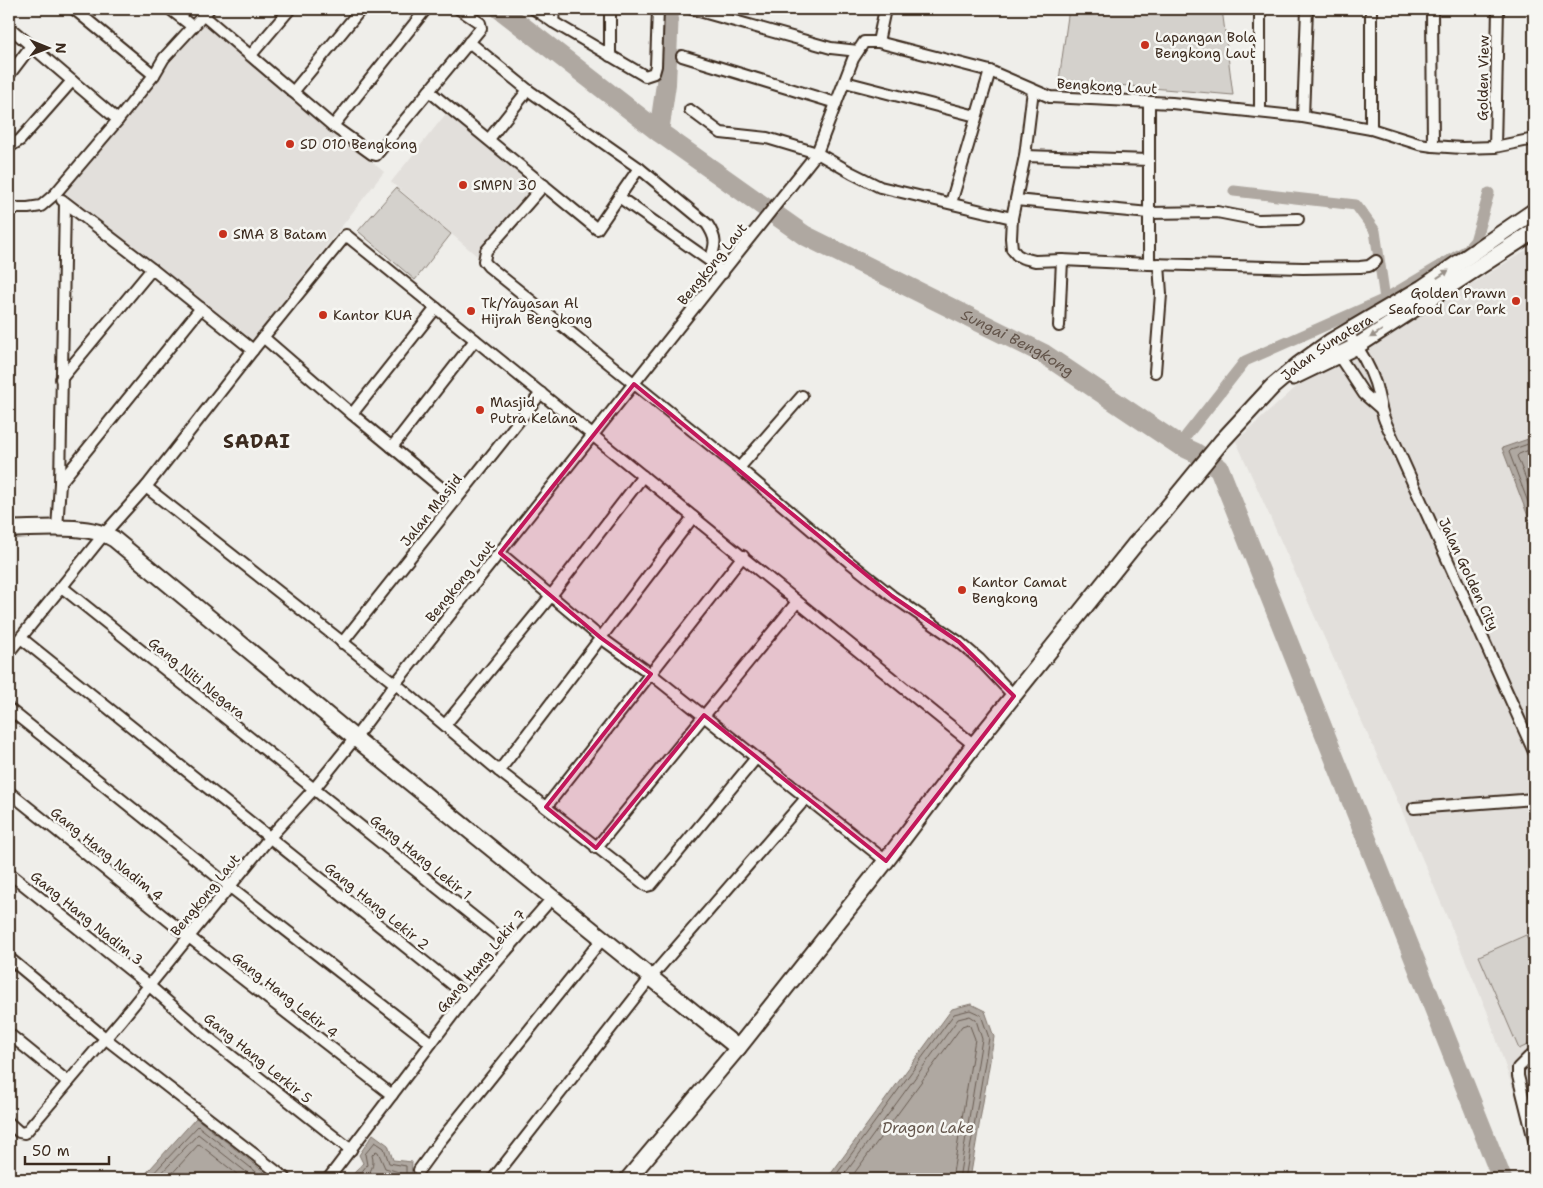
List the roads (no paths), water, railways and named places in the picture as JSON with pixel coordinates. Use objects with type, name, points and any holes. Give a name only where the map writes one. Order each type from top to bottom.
[{"type":"main road","name":"Jalan Sumatera","points":[[628,1179],[738,1048],[886,861],[974,745],[1136,543],[1164,513],[1222,441],[1272,387],[1334,348],[1347,332],[1422,288],[1534,211]]},
{"type":"main road","name":"Jalan Sumatera","points":[[1334,348],[1357,346],[1534,231]]},
{"type":"main road","points":[[9,529],[83,529],[105,533],[114,539],[355,738],[738,1048]]},
{"type":"street","points":[[74,9],[154,75]]},
{"type":"street","points":[[170,9],[192,28]]},
{"type":"street","points":[[251,55],[290,9]]},
{"type":"street","points":[[293,92],[361,9]]},
{"type":"street","points":[[333,126],[426,9]]},
{"type":"street","points":[[9,208],[41,206],[55,194],[118,120],[154,75],[164,58],[207,12],[251,55],[333,126],[376,155],[480,28],[481,24],[459,9]]},
{"type":"street","points":[[534,9],[645,76],[654,73],[656,66],[658,9]]},
{"type":"street","points":[[553,22],[554,9]]},
{"type":"street","points":[[610,9],[610,56]]},
{"type":"street","points":[[692,9],[831,48],[858,51],[864,42],[878,42],[885,9]]},
{"type":"street","points":[[1260,9],[1260,112]]},
{"type":"street","points":[[1303,117],[1307,9]]},
{"type":"street","points":[[1371,9],[1371,128]]},
{"type":"street","points":[[1432,9],[1434,146]]},
{"type":"street","name":"Golden View","points":[[1495,147],[1498,9]]},
{"type":"street","points":[[9,27],[118,120]]},
{"type":"street","points":[[469,42],[528,90],[639,168],[707,224],[714,235],[715,248],[710,260]]},
{"type":"street","name":"Bengkong Laut","points":[[878,42],[990,71],[1050,97],[1149,102],[1303,117],[1371,128],[1419,144],[1434,146],[1462,148],[1495,147],[1534,138]]},
{"type":"street","points":[[9,75],[31,46]]},
{"type":"street","name":"Bengkong Laut","points":[[9,1123],[24,1134],[122,1019],[229,886],[314,789],[395,684],[755,233],[823,143],[836,103],[858,51]]},
{"type":"street","points":[[682,56],[836,103]]},
{"type":"street","points":[[951,203],[990,71]]},
{"type":"street","points":[[9,147],[20,140],[72,81]]},
{"type":"street","points":[[845,82],[976,116]]},
{"type":"street","points":[[489,139],[528,90]]},
{"type":"street","points":[[1032,90],[1025,156],[1012,218],[1012,249],[1017,255],[1035,261],[1062,260],[1351,268],[1370,266],[1376,262]]},
{"type":"street","points":[[429,91],[596,228],[639,168]]},
{"type":"street","points":[[1149,102],[1149,213],[1154,264],[1161,294],[1154,372]]},
{"type":"street","points":[[690,110],[721,133],[767,138],[817,153],[880,187],[1012,218]]},
{"type":"street","points":[[1025,156],[1149,160]]},
{"type":"street","points":[[544,185],[486,251],[484,261],[488,266],[739,468],[848,561],[892,596],[959,642],[1014,696]]},
{"type":"street","points":[[55,194],[252,350]]},
{"type":"street","points":[[618,197],[710,260],[722,273]]},
{"type":"street","points":[[1016,200],[1149,213],[1217,212],[1258,220],[1298,219]]},
{"type":"street","points":[[57,529],[60,483],[65,203]]},
{"type":"street","points":[[9,652],[63,588],[105,533],[146,487],[252,350],[346,235],[974,745]]},
{"type":"street","points":[[1059,326],[1062,260]]},
{"type":"street","points":[[61,379],[152,269]]},
{"type":"street","points":[[60,483],[201,308]]},
{"type":"street","points":[[352,414],[436,308]]},
{"type":"street","name":"Jalan Golden City","points":[[1347,332],[1357,346],[1375,383],[1380,408],[1428,519],[1534,752]]},
{"type":"street","points":[[263,337],[456,500]]},
{"type":"street","points":[[392,447],[475,340]]},
{"type":"street","name":"Jalan Golden City","points":[[1334,348],[1364,394],[1380,408]]},
{"type":"street","name":"Jalan Masjid","points":[[342,643],[541,393]]},
{"type":"street","points":[[739,468],[802,396]]},
{"type":"street","points":[[445,725],[550,597],[644,476]]},
{"type":"street","points":[[146,487],[395,684],[499,771],[644,885],[649,886],[756,758]]},
{"type":"street","points":[[499,771],[693,517]]},
{"type":"street","points":[[500,553],[601,638],[704,715],[886,861]]},
{"type":"street","points":[[546,807],[743,556]]},
{"type":"street","name":"Gang Niti Negara","points":[[63,588],[314,789]]},
{"type":"street","points":[[596,848],[798,602]]},
{"type":"street","name":"Gang Hang Lekir 2","points":[[21,638],[467,996]]},
{"type":"street","points":[[9,709],[229,886],[431,1043]]},
{"type":"street","name":"Gang Hang Lekir 1","points":[[314,789],[510,946]]},
{"type":"street","name":"Gang Hang Nadim 4","points":[[9,792],[189,937]]},
{"type":"street","points":[[493,1179],[651,977],[807,797]]},
{"type":"street","points":[[1414,808],[1534,800]]},
{"type":"street","name":"Gang Hang Nadim 3","points":[[9,873],[149,985]]},
{"type":"street","name":"Gang Hang Lekir 7","points":[[328,1179],[467,996],[553,897]]},
{"type":"street","name":"Gang Hang Lekir 4","points":[[189,937],[392,1095]]},
{"type":"street","points":[[419,1170],[440,1140],[603,938]]},
{"type":"street","points":[[9,958],[105,1038],[286,1179]]},
{"type":"street","name":"Gang Hang Lerkir 5","points":[[149,985],[215,1043],[351,1150]]},
{"type":"street","points":[[9,1034],[68,1082]]},
{"type":"street","points":[[1534,1056],[1529,1057],[1518,1068],[1518,1076],[1534,1140]]},
{"type":"water","points":[[1534,437],[1534,532],[1502,448]]},
{"type":"water","name":"Dragon Lake","points":[[971,1004],[985,1011],[994,1037],[970,1179],[827,1179],[952,1009]]},
{"type":"water","points":[[196,1118],[273,1179],[141,1179]]},
{"type":"water","points":[[373,1134],[388,1145],[393,1160],[412,1162],[411,1179],[349,1179],[363,1163],[359,1155]]},
{"type":"waterway","name":"Sungai Bengkong","points":[[500,9],[659,132],[804,235],[1044,354],[1179,445],[1219,468],[1502,1179]]},
{"type":"waterway","points":[[659,132],[666,84],[669,9]]},
{"type":"waterway","points":[[1179,445],[1245,361],[1385,299],[1375,231],[1356,205],[1234,191]]},
{"type":"waterway","points":[[1385,299],[1467,250],[1475,241],[1489,193]]},
{"type":"place","name":"Lapangan Bola Bengkong Laut","points":[[1145,45]]},
{"type":"place","name":"SD 010 Bengkong","points":[[290,144]]},
{"type":"place","name":"SMPN 30","points":[[463,185]]},
{"type":"place","name":"SMA 8 Batam","points":[[223,234]]},
{"type":"place","name":"Golden Prawn Seafood Car Park","points":[[1516,301]]},
{"type":"place","name":"Tk/Yayasan Al Hijrah Bengkong","points":[[471,311]]},
{"type":"place","name":"Kantor KUA","points":[[323,315]]},
{"type":"place","name":"Masjid Putra Kelana","points":[[480,410]]},
{"type":"place","name":"Kantor Camat Bengkong","points":[[962,590]]},
{"type":"district","name":"SADAI","points":[[257,441]]}]
